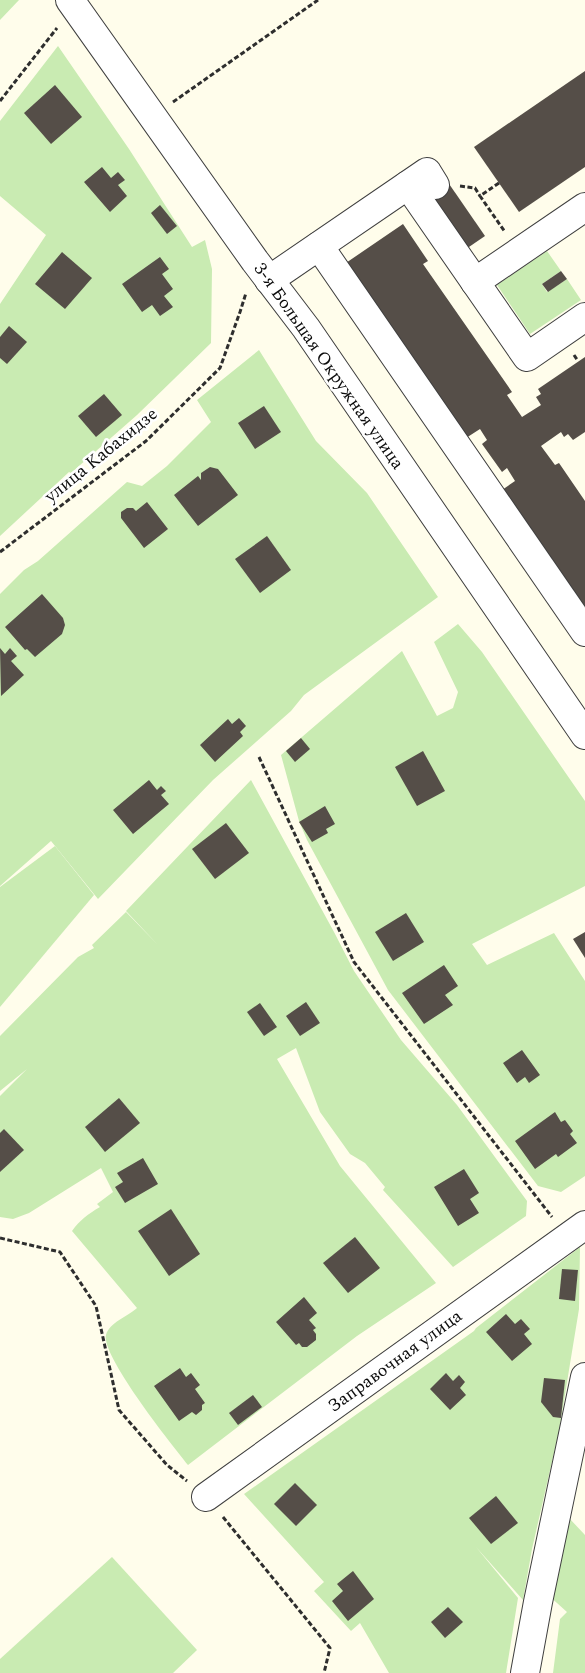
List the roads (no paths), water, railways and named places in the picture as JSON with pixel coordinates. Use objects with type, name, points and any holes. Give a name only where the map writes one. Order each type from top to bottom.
[{"type":"street","name":"3-я Большая Окружная улица","points":[[72,3],[262,270],[306,328],[584,731]]},
{"type":"street","points":[[262,270],[319,246],[426,172],[444,185]]},
{"type":"street","points":[[408,185],[527,357],[585,317]]},
{"type":"street","points":[[475,282],[585,207]]},
{"type":"street","points":[[319,246],[585,632]]},
{"type":"street","name":"Заправочная улица","points":[[206,1497],[576,1231]]},
{"type":"street","points":[[525,1673],[585,1377]]}]
